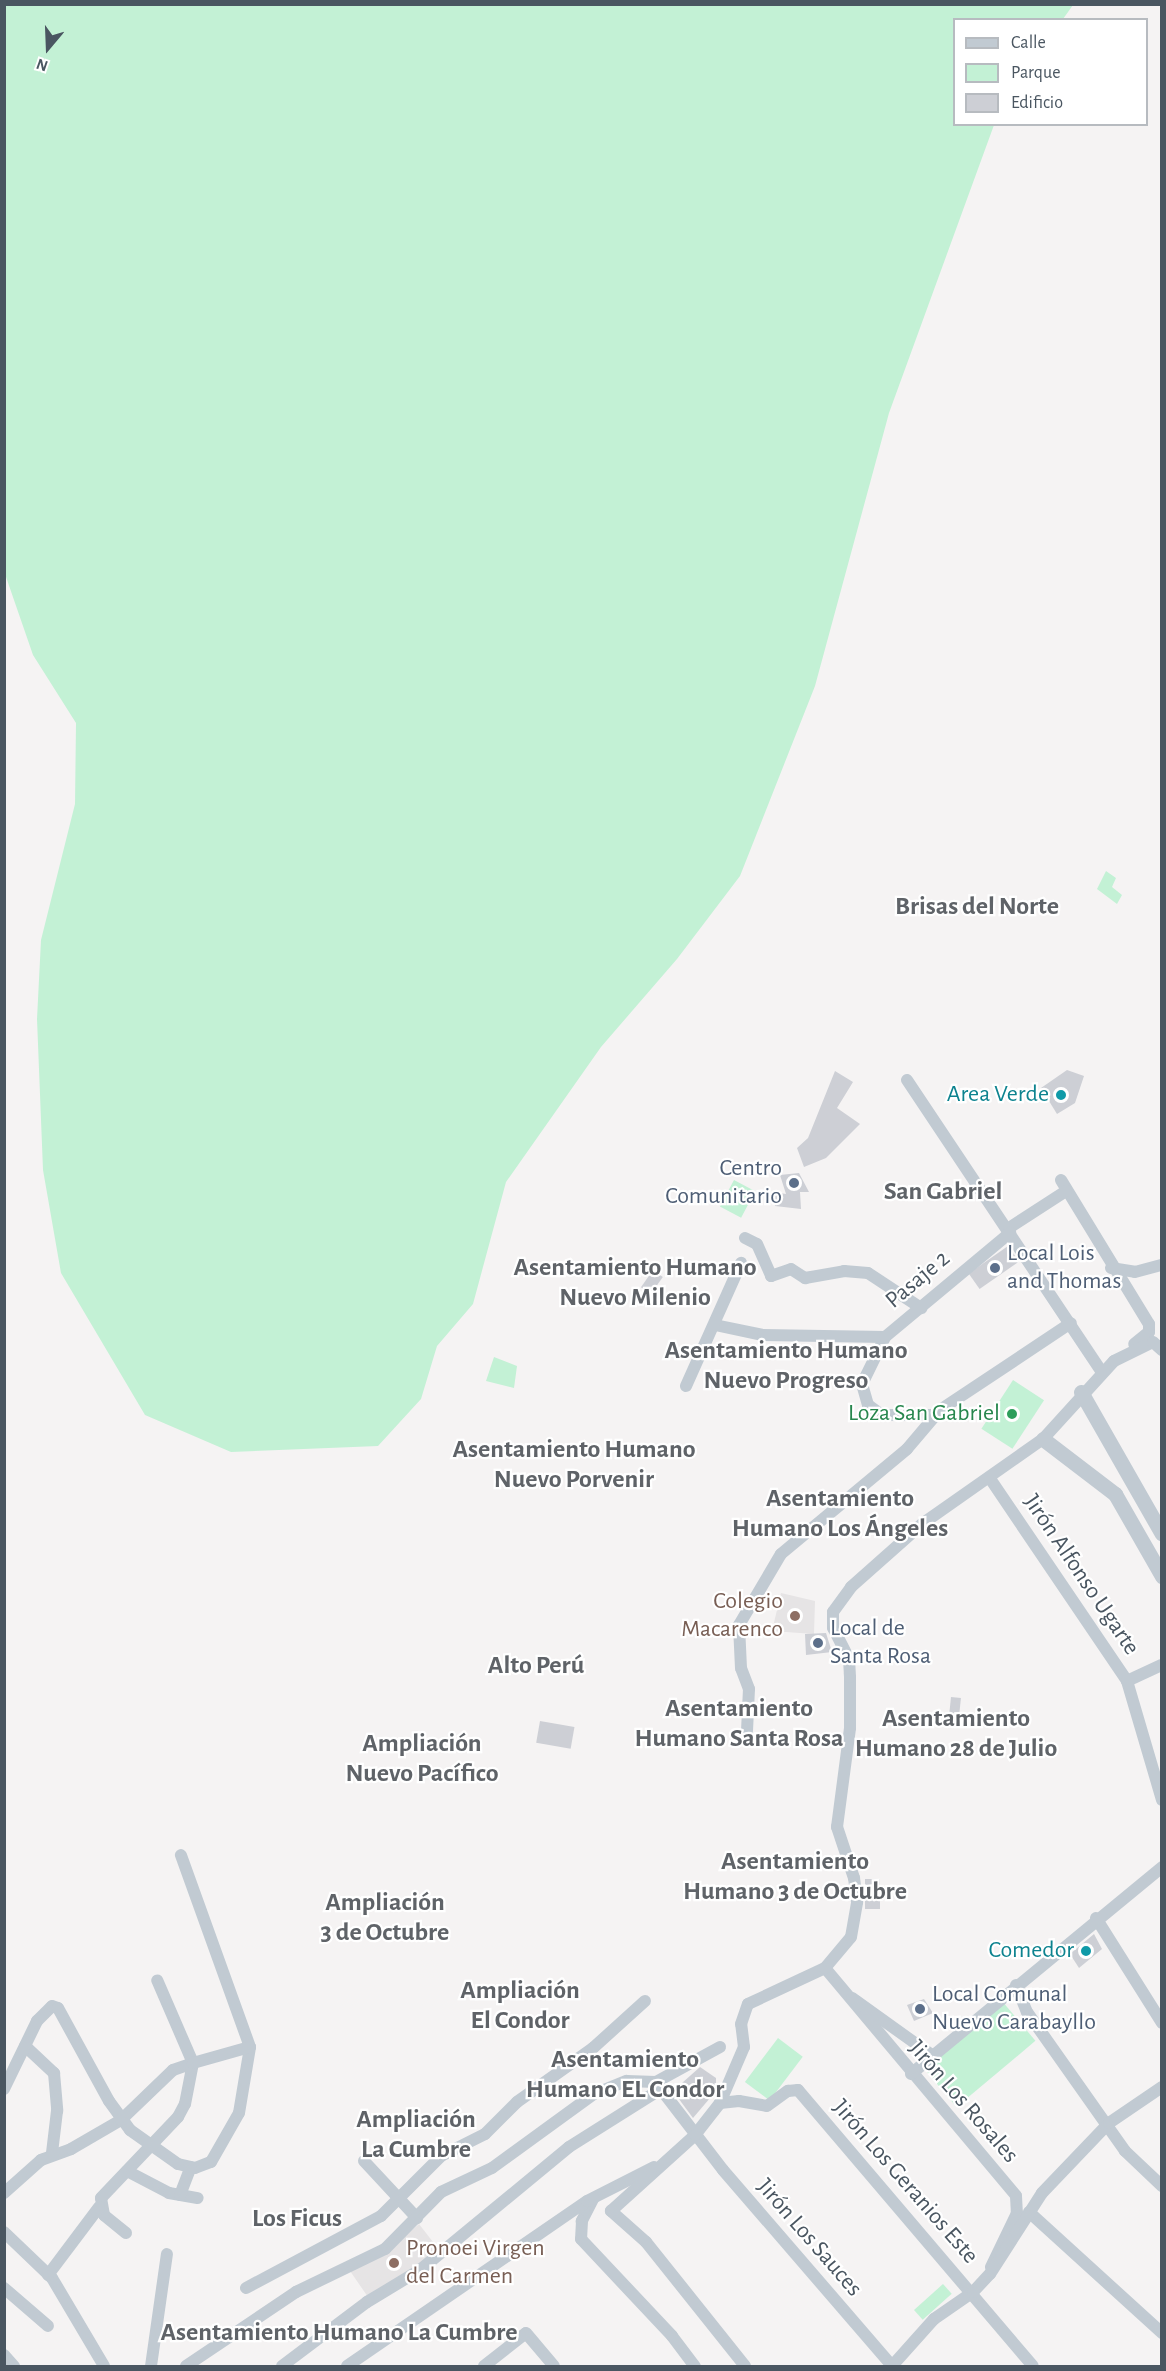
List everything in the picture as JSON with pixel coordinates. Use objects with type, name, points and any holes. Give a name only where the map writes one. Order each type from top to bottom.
[{"type":"street","points":[[907,1080],[1010,1231],[1101,1371]]},
{"type":"street","name":"Pasaje 2","points":[[934,1415],[882,1415],[868,1405],[862,1384],[885,1337],[1063,1186],[1111,1268]]},
{"type":"street","points":[[745,1238],[757,1244],[771,1276],[791,1269],[805,1278],[844,1271],[868,1273],[921,1308]]},
{"type":"street","points":[[686,1386],[741,1263]]},
{"type":"street","points":[[1111,1268],[1135,1272],[1161,1265]]},
{"type":"street","points":[[745,2367],[646,2242],[611,2211],[694,2135],[720,2103],[744,2047],[741,2024],[748,2004],[825,1968],[851,1937],[857,1902],[837,1827],[850,1728],[850,1677],[849,1659],[833,1628],[833,1612],[851,1587],[922,1524],[991,1480],[1043,1439],[1101,1371],[1125,1353],[1150,1329],[1111,1268]]},
{"type":"street","points":[[747,1731],[749,1689],[741,1668],[739,1624],[751,1600],[781,1554],[907,1449],[934,1415],[1071,1323]]},
{"type":"street","points":[[715,1325],[763,1335],[885,1337]]},
{"type":"street","points":[[1125,1353],[1157,1346]]},
{"type":"street","points":[[1081,1392],[1161,1534]]},
{"type":"street","points":[[1043,1439],[1115,1494],[1161,1576]]},
{"type":"street","name":"Jirón Alfonso Ugarte","points":[[991,1480],[1127,1681],[1161,1800]]},
{"type":"street","points":[[1127,1681],[1161,1665]]},
{"type":"street","points":[[4,2089],[45,2011],[58,2008],[121,2120],[149,2148],[191,2167],[211,2162],[239,2113],[250,2047],[181,1855]]},
{"type":"street","points":[[911,2074],[1096,1918],[1161,1867]]},
{"type":"street","points":[[1096,1918],[1161,2023]]},
{"type":"street","name":"Jirón Los Rosales","points":[[825,1968],[911,2074],[1016,2196],[1017,2213],[994,2253],[990,2274]]},
{"type":"street","points":[[48,2275],[99,2207],[101,2198],[149,2148],[185,2104],[194,2063],[158,1980]]},
{"type":"street","points":[[1016,1985],[1027,2012],[1109,2123],[1125,2151],[1161,2186]]},
{"type":"street","points":[[846,1994],[884,2016],[933,2056]]},
{"type":"street","points":[[246,2288],[354,2233],[400,2198],[441,2156],[485,2134],[517,2102],[593,2048],[645,2001]]},
{"type":"street","points":[[25,2046],[54,2073],[57,2111],[52,2153]]},
{"type":"street","points":[[4,2193],[52,2153],[71,2149],[121,2120],[173,2070],[250,2047]]},
{"type":"street","points":[[282,2367],[367,2302],[420,2270],[569,2147],[658,2085],[720,2047]]},
{"type":"street","points":[[186,2367],[296,2292],[385,2248],[441,2192],[492,2168],[594,2094],[627,2081],[658,2085]]},
{"type":"street","name":"Jirón Los Sauces","points":[[658,2085],[694,2135],[892,2367]]},
{"type":"street","points":[[892,2367],[934,2319],[973,2292],[990,2274],[1029,2212],[1109,2123],[1161,2087]]},
{"type":"street","name":"Jirón Los Geranios Este","points":[[720,2103],[740,2100],[767,2106],[788,2091],[798,2090],[973,2292],[1034,2367]]},
{"type":"street","points":[[364,2161],[417,2218]]},
{"type":"street","points":[[347,2367],[593,2198],[665,2161]]},
{"type":"street","points":[[180,2195],[191,2167]]},
{"type":"street","points":[[127,2171],[180,2195],[198,2198]]},
{"type":"street","points":[[593,2198],[582,2221],[580,2239],[672,2336],[695,2367]]},
{"type":"street","points":[[99,2207],[126,2233]]},
{"type":"street","points":[[1029,2212],[1161,2333]]},
{"type":"street","points":[[4,2232],[48,2275],[104,2367]]},
{"type":"street","points":[[151,2367],[167,2254]]},
{"type":"street","points":[[4,2288],[48,2326]]},
{"type":"street","points":[[484,2367],[526,2333],[554,2367]]},
{"type":"street","points":[[4,2355],[14,2367]]},
{"type":"shaded area","name":"Colegio Macarenco","points":[[781,1593],[815,1601],[814,1634],[772,1631]]},
{"type":"shaded area","name":"Pronoei Virgen del Carmen","points":[[419,2224],[440,2251],[368,2297],[350,2271],[389,2250]]},
{"type":"green space","points":[[4,5],[1073,5],[1064,18],[953,18],[953,126],[994,126],[889,413],[815,686],[740,876],[677,959],[601,1047],[506,1182],[473,1304],[437,1346],[421,1399],[378,1446],[231,1452],[145,1415],[61,1273],[43,1170],[37,1019],[41,940],[75,804],[76,723],[33,655],[5,574]]},
{"type":"green space","points":[[1106,871],[1116,878],[1112,887],[1122,895],[1117,904],[1097,889]]},
{"type":"green space","points":[[734,1180],[755,1191],[741,1218],[720,1206]]},
{"type":"green space","points":[[494,1357],[517,1366],[514,1388],[486,1381]]},
{"type":"green space","name":"Loza San Gabriel","points":[[1013,1380],[1044,1400],[1012,1449],[981,1429]]},
{"type":"green space","points":[[1002,2001],[1035,2041],[957,2107],[923,2067]]},
{"type":"green space","points":[[778,2038],[803,2057],[770,2101],[745,2082]]},
{"type":"green space","points":[[943,2284],[952,2294],[923,2320],[914,2310]]},
{"type":"building","name":"Area Verde","points":[[1067,1070],[1084,1076],[1075,1103],[1057,1114],[1041,1088]]},
{"type":"building","points":[[835,1071],[853,1082],[837,1108],[860,1124],[826,1158],[804,1167],[797,1148],[808,1138]]},
{"type":"building","points":[[799,1173],[809,1192],[800,1192],[801,1209],[775,1206],[774,1192],[786,1194],[780,1175]]},
{"type":"building","name":"Local Lois and Thomas","points":[[1008,1246],[1019,1262],[980,1289],[969,1274]]},
{"type":"building","points":[[653,1270],[663,1277],[651,1294],[641,1287]]},
{"type":"building","name":"Local de Santa Rosa","points":[[826,1633],[832,1652],[806,1655],[805,1634]]},
{"type":"building","points":[[951,1697],[961,1698],[959,1720],[949,1719]]},
{"type":"building","points":[[540,1721],[574,1727],[571,1749],[536,1743]]},
{"type":"building","points":[[865,1879],[880,1879],[880,1909],[865,1909]]},
{"type":"building","name":"Comedor","points":[[1094,1934],[1102,1949],[1079,1968],[1070,1954]]},
{"type":"building","name":"Local Comunal Nuevo Carabayllo","points":[[924,1999],[933,2013],[914,2021],[907,2005]]},
{"type":"building","points":[[700,2067],[716,2078],[716,2091],[693,2118],[673,2091]]},
{"type":"place","name":"Area Verde","points":[[1061,1095]]},
{"type":"place","name":"Centro Comunitario","points":[[794,1183]]},
{"type":"place","name":"Local Lois and Thomas","points":[[995,1268]]},
{"type":"place","name":"Loza San Gabriel","points":[[1012,1414]]},
{"type":"place","name":"Colegio Macarenco","points":[[795,1616]]},
{"type":"place","name":"Local de Santa Rosa","points":[[818,1643]]},
{"type":"place","name":"Comedor","points":[[1086,1951]]},
{"type":"place","name":"Local Comunal Nuevo Carabayllo","points":[[920,2009]]},
{"type":"place","name":"Pronoei Virgen del Carmen","points":[[394,2263]]},
{"type":"district","name":"Brisas del Norte","points":[[977,907]]},
{"type":"district","name":"San Gabriel","points":[[943,1192]]},
{"type":"district","name":"Asentamiento Humano Nuevo Milenio","points":[[635,1283]]},
{"type":"district","name":"Asentamiento Humano Nuevo Progreso","points":[[786,1366]]},
{"type":"district","name":"Asentamiento Humano Nuevo Porvenir","points":[[574,1465]]},
{"type":"district","name":"Asentamiento Humano Los Ángeles","points":[[840,1514]]},
{"type":"district","name":"Alto Perú","points":[[536,1666]]},
{"type":"district","name":"Asentamiento Humano Santa Rosa","points":[[739,1724]]},
{"type":"district","name":"Asentamiento Humano 28 de Julio","points":[[956,1734]]},
{"type":"district","name":"Ampliación Nuevo Pacífico","points":[[422,1759]]},
{"type":"district","name":"Asentamiento Humano 3 de Octubre","points":[[795,1876]]},
{"type":"district","name":"Ampliación 3 de Octubre","points":[[385,1918]]},
{"type":"district","name":"Ampliación El Condor","points":[[520,2006]]},
{"type":"district","name":"Asentamiento Humano EL Condor","points":[[625,2075]]},
{"type":"district","name":"Ampliación La Cumbre","points":[[416,2135]]},
{"type":"district","name":"Los Ficus","points":[[297,2219]]},
{"type":"district","name":"Asentamiento Humano La Cumbre","points":[[339,2333]]}]
